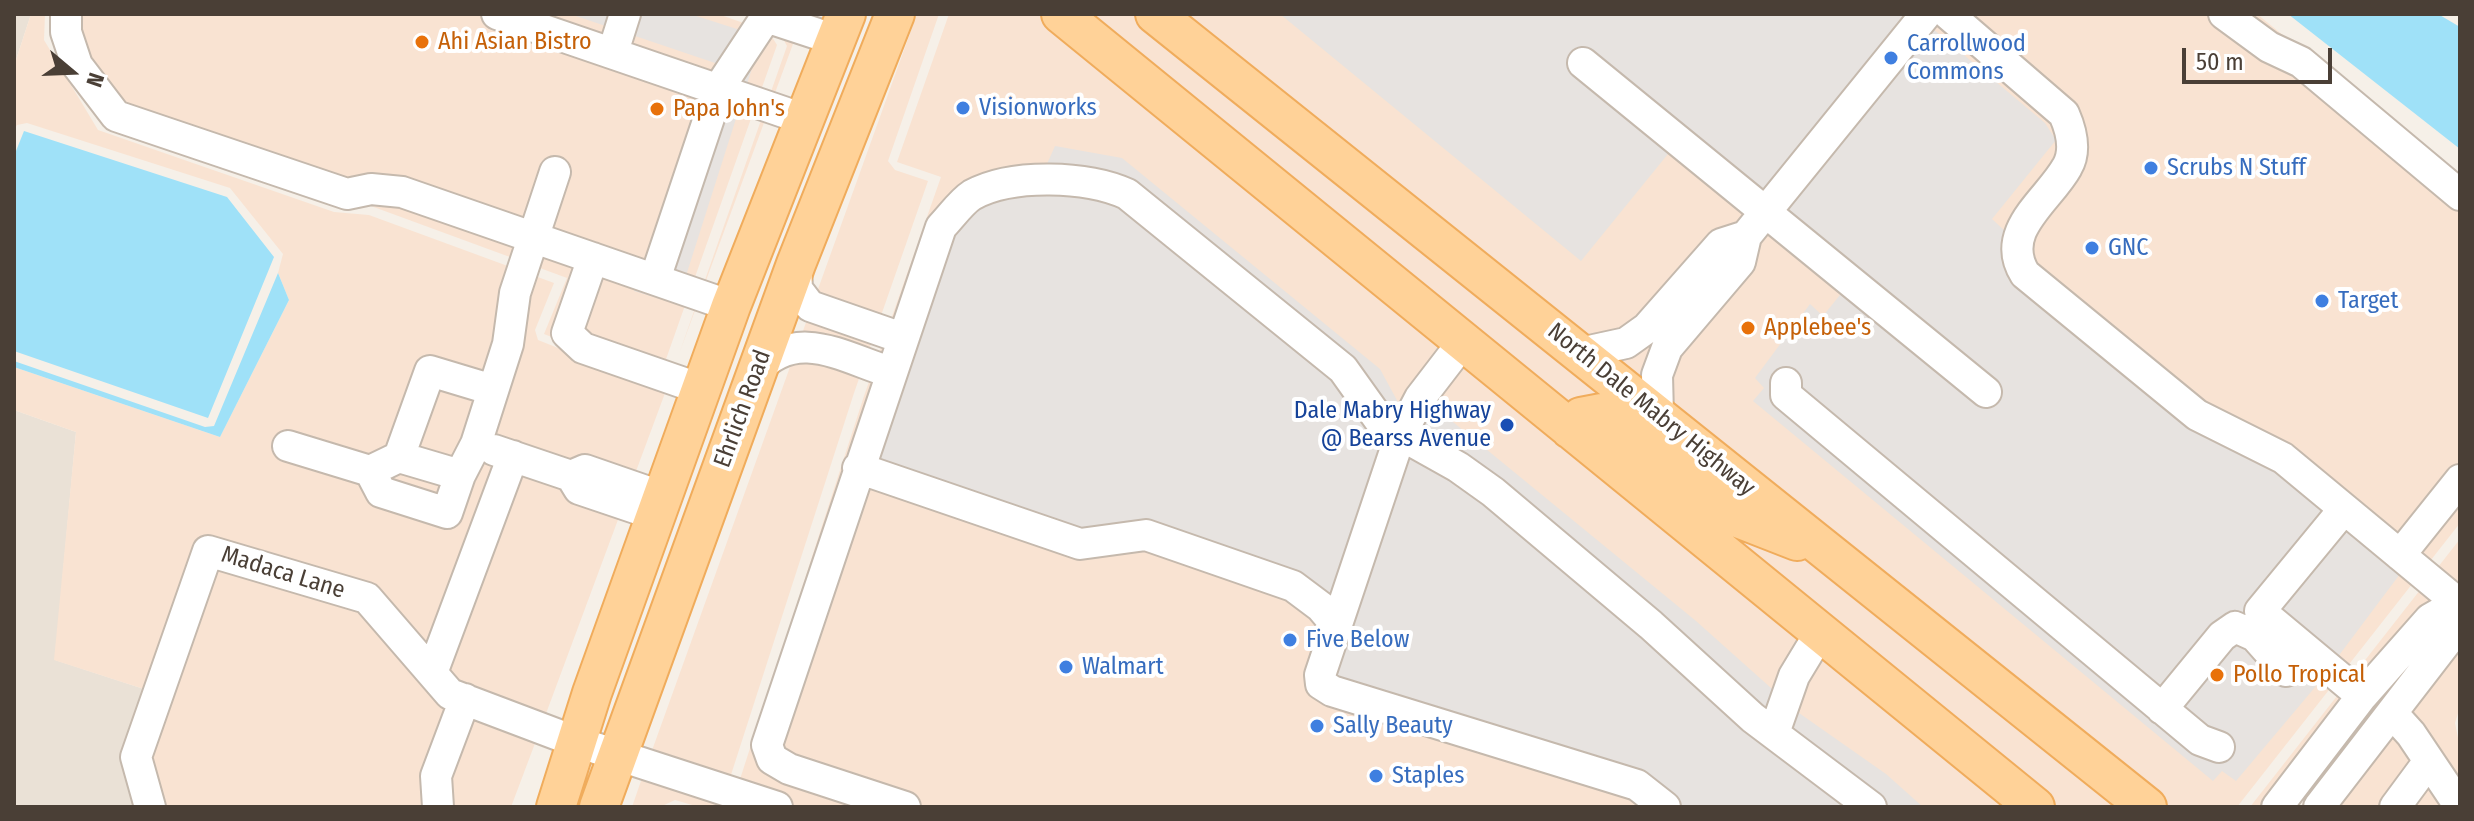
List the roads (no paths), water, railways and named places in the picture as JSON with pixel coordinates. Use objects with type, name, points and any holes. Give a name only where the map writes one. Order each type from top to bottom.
[{"type":"main road","name":"Ehrlich Road","points":[[599,807],[756,371],[895,14]]},
{"type":"main road","points":[[1061,14],[2035,807]]},
{"type":"main road","name":"North Dale Mabry Highway","points":[[1155,14],[2147,807]]},
{"type":"main road","name":"Ehrlich Road","points":[[556,807],[731,306],[841,27]]},
{"type":"main road","points":[[1570,429],[1581,417],[1602,413],[1738,518],[1830,553]]},
{"type":"street","points":[[66,14],[66,32],[77,65],[116,116],[347,194],[371,189],[402,192],[731,306]]},
{"type":"street","points":[[497,14],[804,119]]},
{"type":"street","points":[[613,52],[625,14]]},
{"type":"street","points":[[1658,415],[1657,375],[1667,348],[1740,262],[1755,225],[1926,14]]},
{"type":"street","points":[[1948,14],[2064,114],[2072,132],[2068,167],[2037,203],[2019,240],[2017,261],[2025,274],[2197,415],[2283,458],[2459,601]]},
{"type":"street","points":[[2224,14],[2269,47],[2301,62],[2460,195]]},
{"type":"street","points":[[655,279],[719,88],[766,15],[841,27]]},
{"type":"street","points":[[1583,63],[1755,225],[1986,392]]},
{"type":"street","points":[[370,471],[381,492],[447,513],[460,475],[476,444],[508,344],[515,293],[555,172]]},
{"type":"street","points":[[905,807],[789,769],[772,759],[767,745],[941,227],[971,196],[1033,180],[1105,184],[1127,194],[1343,369],[1375,418],[1400,436],[1458,467],[1493,492],[1774,733],[1871,807]]},
{"type":"street","points":[[1580,353],[1626,343],[1647,328],[1721,244],[1755,225]]},
{"type":"street","points":[[593,258],[567,333],[583,348],[701,389]]},
{"type":"street","points":[[796,264],[797,289],[810,306],[902,338]]},
{"type":"street","points":[[1463,342],[1420,398],[1400,436],[1320,675],[1321,684],[1332,691],[1637,785],[1665,807]]},
{"type":"street","points":[[756,371],[767,359],[792,346],[814,348],[890,372]]},
{"type":"street","points":[[399,457],[430,371],[493,390]]},
{"type":"street","points":[[1786,383],[1786,395],[1860,459],[2200,740],[2219,747]]},
{"type":"street","points":[[476,444],[571,476],[585,470],[659,506]]},
{"type":"street","points":[[288,446],[370,471],[399,457],[460,475]]},
{"type":"street","points":[[432,673],[513,456]]},
{"type":"street","points":[[858,468],[1080,544],[1146,535],[1293,586],[1321,607],[1337,626]]},
{"type":"street","points":[[2400,555],[2460,480]]},
{"type":"street","points":[[2344,509],[2260,611],[2362,696]]},
{"type":"street","name":"Madaca Lane","points":[[150,807],[136,757],[208,551],[367,598],[450,694],[617,756],[777,807]]},
{"type":"street","points":[[2277,807],[2362,696],[2430,619],[2459,601]]},
{"type":"street","points":[[2319,807],[2447,641],[2459,601]]},
{"type":"street","points":[[2162,709],[2222,636],[2235,627],[2255,636],[2286,671]]},
{"type":"street","points":[[1774,733],[1794,676],[1820,633]]},
{"type":"street","points":[[438,807],[436,776],[465,699]]},
{"type":"street","points":[[2392,713],[2460,807]]},
{"type":"street","points":[[2395,807],[2429,761]]},
{"type":"water","points":[[2288,14],[2438,14],[2460,27],[2460,149]]},
{"type":"water","points":[[24,131],[227,197],[274,257],[208,418],[14,351],[14,156]]},
{"type":"water","points":[[278,273],[289,300],[220,437],[14,367],[14,361],[205,427],[214,426]]},
{"type":"place","name":"Ahi Asian Bistro","points":[[422,42]]},
{"type":"place","name":"Carrollwood Commons","points":[[1891,58]]},
{"type":"place","name":"Visionworks","points":[[963,108]]},
{"type":"place","name":"Papa John's","points":[[657,109]]},
{"type":"place","name":"Scrubs N Stuff","points":[[2151,168]]},
{"type":"place","name":"GNC","points":[[2092,248]]},
{"type":"place","name":"Target","points":[[2322,301]]},
{"type":"place","name":"Applebee's","points":[[1748,328]]},
{"type":"place","name":"Dale Mabry Highway @ Bearss Avenue","points":[[1507,425]]},
{"type":"place","name":"Five Below","points":[[1290,640]]},
{"type":"place","name":"Walmart","points":[[1066,667]]},
{"type":"place","name":"Pollo Tropical","points":[[2217,675]]},
{"type":"place","name":"Sally Beauty","points":[[1317,726]]},
{"type":"place","name":"Staples","points":[[1376,776]]}]
